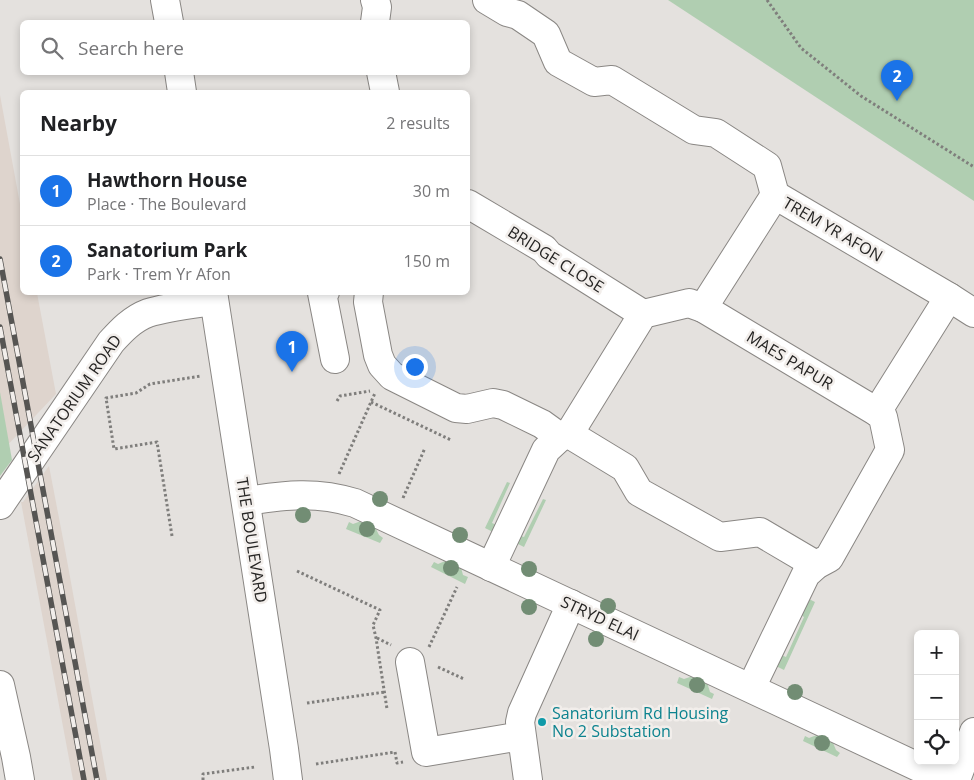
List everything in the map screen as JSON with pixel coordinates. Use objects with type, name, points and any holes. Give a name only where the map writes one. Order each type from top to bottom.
[{"type":"street","points":[[165,0],[169,20]]},
{"type":"street","points":[[375,0],[377,7],[375,20]]},
{"type":"street","name":"TREM YR AFON","points":[[486,0],[507,12],[518,15],[546,34],[558,62],[594,82],[612,80],[694,130],[716,133],[767,166],[775,195],[949,297],[974,314]]},
{"type":"street","points":[[179,75],[182,90]]},
{"type":"street","points":[[382,75],[385,90]]},
{"type":"street","points":[[491,567],[546,450],[564,435],[643,314],[689,303],[703,308],[775,195]]},
{"type":"street","name":"BRIDGE CLOSE","points":[[470,205],[544,249],[549,255],[643,314]]},
{"type":"street","points":[[322,295],[335,359]]},
{"type":"street","points":[[369,295],[368,302],[378,355],[382,366],[392,376],[456,408],[467,409],[493,404],[503,405],[625,468],[638,492],[720,537],[760,532],[816,565]]},
{"type":"street","name":"THE BOULEVARD","points":[[213,297],[288,780]]},
{"type":"street","name":"SANATORIUM ROAD","points":[[0,506],[120,331],[146,314],[213,297]]},
{"type":"street","points":[[751,688],[806,574],[816,565],[829,558],[890,450],[883,416],[877,412],[949,297]]},
{"type":"street","name":"MAES PAPUR","points":[[703,308],[877,412]]},
{"type":"street","name":"STRYD ELAI","points":[[246,501],[272,497],[314,495],[340,498],[355,503],[946,780]]},
{"type":"street","points":[[528,780],[521,736],[520,722],[522,713],[571,604]]},
{"type":"street","points":[[419,657],[426,752],[521,736]]},
{"type":"street","points":[[0,685],[20,780]]},
{"type":"street","points":[[956,780],[974,732]]},
{"type":"path","points":[[768,0],[801,48],[862,96],[974,167]]},
{"type":"path","points":[[172,536],[157,442],[114,449],[106,398],[136,393],[150,384],[204,375]]},
{"type":"path","points":[[337,401],[340,396],[376,390],[338,475]]},
{"type":"path","points":[[371,402],[451,440]]},
{"type":"path","points":[[402,499],[425,448]]},
{"type":"path","points":[[297,571],[380,610],[373,625],[387,709]]},
{"type":"path","points":[[419,657],[457,587]]},
{"type":"path","points":[[307,703],[385,692]]},
{"type":"path","points":[[316,764],[395,752],[397,763],[415,760],[426,752]]},
{"type":"path","points":[[203,780],[203,774],[255,767]]},
{"type":"shaded area","points":[[0,95],[20,204],[20,295],[37,295],[56,394],[0,453]]},
{"type":"shaded area","points":[[49,466],[107,780],[73,780],[21,502],[23,502]]},
{"type":"green space","points":[[668,0],[974,0],[974,201]]},
{"type":"green space","points":[[0,392],[12,460],[0,476]]},
{"type":"green space","points":[[507,482],[510,483],[492,523],[499,526],[495,533],[485,528]]},
{"type":"green space","points":[[543,499],[546,500],[524,547],[514,542],[518,535],[524,537]]},
{"type":"green space","points":[[364,520],[374,525],[379,535],[383,538],[380,543],[346,529],[349,522],[353,524]]},
{"type":"green space","points":[[450,559],[460,564],[463,575],[468,577],[465,584],[431,567],[434,562],[438,564]]},
{"type":"green space","points":[[805,597],[815,602],[784,670],[774,665],[779,654],[786,657],[804,617],[798,613]]},
{"type":"green space","points":[[696,675],[706,679],[710,692],[714,694],[712,699],[677,683],[679,677],[684,679]]},
{"type":"green space","points":[[822,733],[831,738],[836,750],[840,753],[837,757],[803,741],[805,736],[809,738]]},
{"type":"railway","points":[[0,259],[97,780]]},
{"type":"railway","points":[[0,327],[84,780]]},
{"type":"place","name":"Sanatorium Park","points":[[897,101]]},
{"type":"place","name":"Hawthorn House","points":[[292,372]]},
{"type":"place","name":"Sanatorium Rd Housing No 2 Substation","points":[[542,722]]}]
